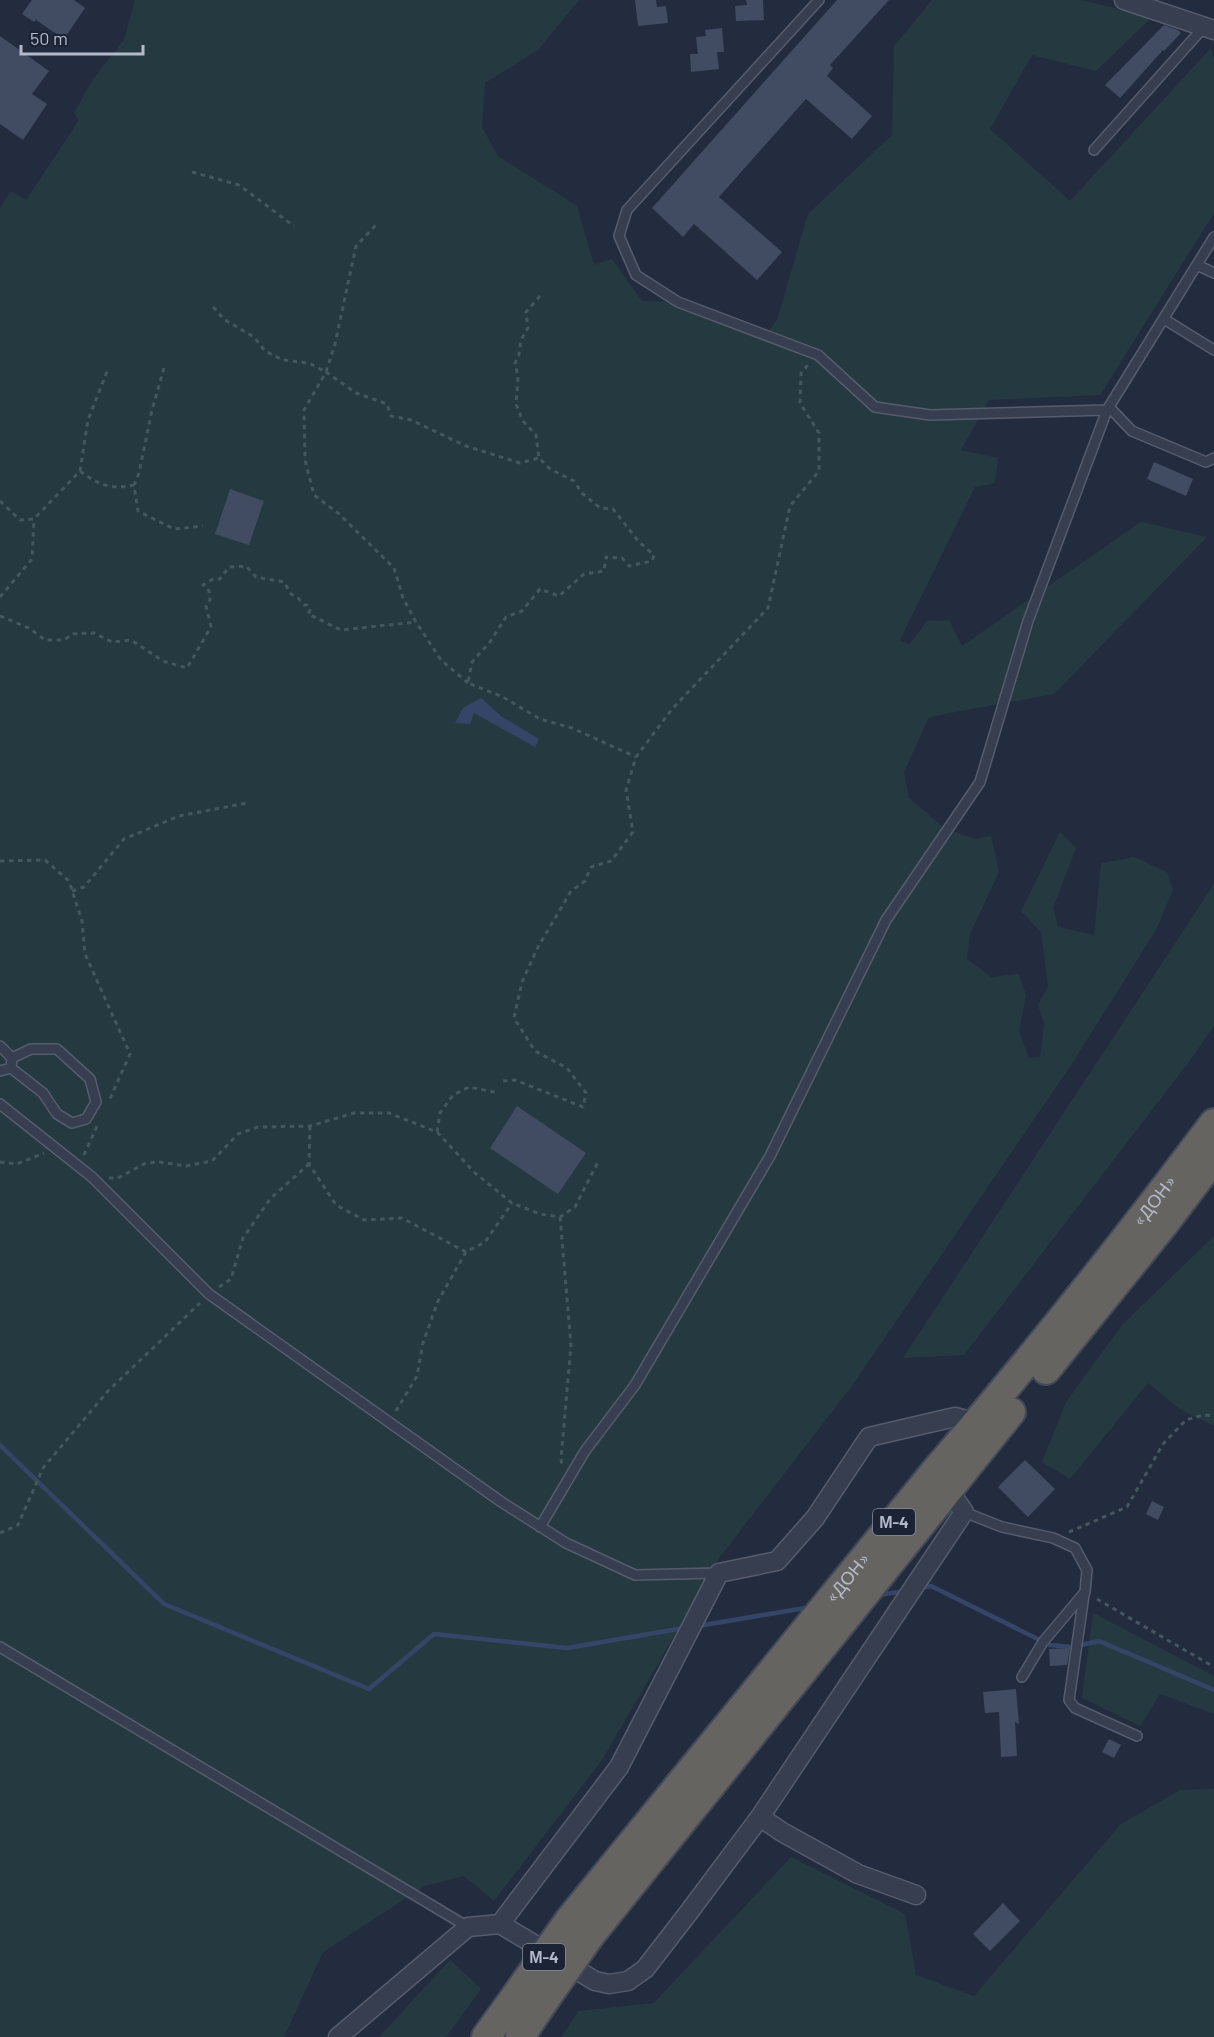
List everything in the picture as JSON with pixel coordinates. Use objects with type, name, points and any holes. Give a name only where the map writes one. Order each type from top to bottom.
[{"type":"highway","name":"«ДОН»","points":[[486,2037],[528,2000],[580,1928],[917,1494],[1150,1209],[1214,1123]]},
{"type":"highway","name":"«ДОН»","points":[[580,1928],[956,1501],[1214,1158]]},
{"type":"highway","name":"«ДОН»","points":[[520,2037],[528,2000]]},
{"type":"street","points":[[1124,0],[1147,3],[1209,28]]},
{"type":"street","points":[[500,1924],[619,1767],[719,1573],[777,1561],[815,1518],[869,1437],[956,1417],[977,1423]]},
{"type":"street","points":[[338,2037],[468,1927],[500,1924],[595,1981],[609,1984],[628,1981],[645,1969],[760,1817],[956,1501]]},
{"type":"street","points":[[760,1817],[782,1832],[858,1874],[916,1896]]},
{"type":"lane","points":[[819,0],[627,210],[619,236],[636,275],[678,302],[818,355],[875,407],[930,415],[1108,409],[1132,431],[1206,462],[1214,458]]},
{"type":"lane","points":[[1094,150],[1209,28]]},
{"type":"lane","points":[[540,1527],[585,1451],[635,1385],[770,1156],[886,920],[980,782],[1028,621],[1108,409],[1214,237]]},
{"type":"lane","points":[[1197,265],[1214,273]]},
{"type":"lane","points":[[1164,319],[1214,350]]},
{"type":"lane","points":[[0,1046],[12,1058]]},
{"type":"lane","points":[[11,1068],[43,1093],[57,1114],[72,1123],[86,1119],[96,1102],[90,1079],[57,1048],[31,1048],[12,1058]]},
{"type":"lane","points":[[11,1068],[12,1058]]},
{"type":"lane","points":[[0,1071],[11,1068]]},
{"type":"lane","points":[[0,1104],[92,1177],[209,1294],[500,1502],[566,1543],[635,1575],[719,1573]]},
{"type":"lane","points":[[956,1501],[1002,1527],[1053,1538],[1075,1548],[1087,1569],[1069,1700],[1075,1708],[1137,1736]]},
{"type":"lane","points":[[1022,1677],[1043,1642],[1085,1592]]},
{"type":"lane","points":[[0,1647],[468,1927]]},
{"type":"path","points":[[192,172],[239,185],[294,226]]},
{"type":"path","points":[[376,225],[356,246],[335,344],[326,372],[304,410],[305,460],[314,495],[338,513],[394,568],[403,598],[416,622],[441,660],[468,683],[503,697],[540,719],[572,728],[636,757]]},
{"type":"path","points":[[468,683],[472,662],[490,642],[506,617],[522,611],[540,589],[559,596],[584,574],[604,571],[606,557],[622,558],[629,566],[652,561],[654,555],[639,542],[613,509],[600,508],[582,493],[574,481],[550,469],[539,458],[536,435],[523,421],[516,404],[518,377],[515,363],[519,356],[521,340],[528,328],[526,312],[540,296]]},
{"type":"path","points":[[213,307],[225,320],[254,336],[265,351],[283,360],[309,363],[356,393],[387,404],[391,416],[411,420],[466,446],[520,463],[539,458]]},
{"type":"path","points":[[503,1081],[515,1080],[583,1107],[586,1093],[567,1068],[535,1051],[514,1018],[522,982],[538,947],[571,891],[585,881],[591,867],[611,861],[633,832],[626,790],[636,757],[672,709],[768,608],[790,506],[819,471],[819,434],[800,403],[801,373],[818,355]]},
{"type":"path","points":[[164,368],[152,410],[139,473],[134,485],[138,512],[174,529],[203,526]]},
{"type":"path","points":[[0,597],[32,559],[34,519],[80,471],[88,420],[108,369]]},
{"type":"path","points":[[80,471],[92,480],[116,489],[134,485]]},
{"type":"path","points":[[0,501],[20,520],[34,519]]},
{"type":"path","points":[[0,616],[29,628],[45,640],[64,640],[73,634],[94,633],[112,642],[130,640],[163,661],[187,668],[211,627],[206,606],[210,600],[209,591],[203,585],[213,579],[220,579],[229,567],[246,566],[256,577],[284,582],[291,594],[307,605],[310,610],[308,614],[341,630],[416,622]]},
{"type":"path","points":[[72,891],[84,887],[124,838],[179,816],[247,803]]},
{"type":"path","points":[[0,861],[45,860],[69,881],[82,921],[85,954],[130,1054],[107,1105]]},
{"type":"path","points":[[437,1132],[440,1113],[453,1095],[470,1087],[499,1093]]},
{"type":"path","points":[[92,1177],[118,1178],[146,1163],[153,1162],[186,1166],[212,1161],[238,1134],[258,1127],[310,1126],[354,1113],[388,1113],[437,1132],[475,1173],[512,1203],[540,1214],[560,1217],[575,1207],[598,1162]]},
{"type":"path","points":[[79,1167],[98,1125]]},
{"type":"path","points":[[310,1126],[309,1164],[336,1205],[364,1220],[402,1218],[466,1252]]},
{"type":"path","points":[[0,1162],[17,1164],[56,1148]]},
{"type":"path","points":[[0,1533],[18,1525],[43,1468],[108,1391],[209,1294],[231,1280],[243,1238],[270,1199],[309,1164]]},
{"type":"path","points":[[388,1422],[417,1376],[423,1343],[438,1301],[466,1252],[485,1242],[512,1203]]},
{"type":"path","points":[[560,1217],[571,1345],[561,1459],[566,1486]]},
{"type":"path","points":[[1053,1538],[1127,1507],[1163,1444],[1186,1420],[1203,1415],[1214,1415]]},
{"type":"path","points":[[1085,1592],[1214,1667]]},
{"type":"green space","points":[[135,0],[579,0],[538,50],[485,83],[482,127],[498,156],[577,206],[594,265],[612,259],[642,301],[678,302],[766,335],[777,320],[808,214],[892,135],[894,46],[932,0],[1082,0],[1152,17],[1096,71],[1032,55],[990,129],[1070,201],[1211,48],[1214,59],[1214,213],[1100,395],[989,400],[961,450],[998,458],[995,483],[975,487],[900,640],[909,645],[927,621],[949,620],[962,646],[1141,522],[1207,537],[1054,694],[929,717],[904,772],[909,798],[944,828],[975,839],[991,836],[999,872],[970,934],[967,959],[991,977],[1019,974],[1026,995],[1019,1032],[1029,1058],[1040,1057],[1044,1024],[1038,1005],[1048,986],[1041,932],[1021,911],[1060,832],[1076,848],[1053,908],[1058,927],[1094,935],[1101,863],[1134,857],[1167,872],[1173,890],[1156,930],[1071,1065],[854,1383],[720,1557],[602,1760],[494,1901],[464,1876],[425,1886],[323,1952],[284,2037],[0,2037],[0,208],[11,191],[26,200],[79,120],[74,113],[93,79],[124,40]]},
{"type":"green space","points":[[1214,884],[1214,1026],[964,1355],[903,1358]]},
{"type":"green space","points":[[1214,1236],[1214,1426],[1181,1410],[1148,1383],[1070,1479],[1042,1462],[1066,1402],[1122,1325]]},
{"type":"green space","points":[[1093,1613],[1214,1676],[1214,1714],[1160,1694],[1140,1726],[1082,1698]]},
{"type":"green space","points":[[1214,1789],[1214,2037],[561,2037],[579,2011],[654,2003],[791,1857],[905,1914],[916,1975],[974,1996],[1121,1824],[1180,1790]]},
{"type":"green space","points":[[450,1960],[481,1989],[446,2037],[379,2037]]},
{"type":"water","points":[[481,698],[501,716],[539,739],[535,747],[474,713],[470,724],[455,723],[463,708]]},
{"type":"building","points":[[32,0],[74,0],[85,8],[64,39],[36,20],[34,22],[22,14]]},
{"type":"building","points":[[635,0],[656,0],[657,7],[666,6],[668,23],[638,26]]},
{"type":"building","points":[[746,0],[763,0],[764,20],[736,21],[735,6],[747,5]]},
{"type":"building","points":[[837,0],[889,0],[830,65],[833,68],[827,76],[872,116],[852,139],[806,99],[719,197],[782,252],[757,280],[694,224],[683,237],[652,208]]},
{"type":"building","points":[[1164,25],[1181,33],[1120,98],[1105,85]]},
{"type":"building","points":[[722,28],[724,52],[717,52],[719,69],[691,72],[690,54],[698,54],[696,37],[706,36],[705,30]]},
{"type":"building","points":[[0,36],[49,71],[32,94],[47,104],[23,140],[0,124]]},
{"type":"building","points":[[1154,462],[1193,479],[1186,496],[1147,479]]},
{"type":"building","points":[[230,489],[264,501],[249,545],[215,534]]},
{"type":"building","points":[[517,1106],[586,1153],[558,1194],[490,1148]]},
{"type":"building","points":[[1025,1460],[1055,1489],[1028,1517],[998,1487]]},
{"type":"building","points":[[1152,1501],[1164,1507],[1158,1520],[1146,1514]]},
{"type":"building","points":[[1070,1648],[1067,1665],[1050,1666],[1049,1649]]},
{"type":"building","points":[[1016,1689],[1019,1724],[1015,1722],[1017,1756],[1001,1757],[999,1712],[985,1713],[983,1692]]},
{"type":"building","points":[[1109,1739],[1121,1745],[1114,1758],[1102,1752]]},
{"type":"building","points":[[1003,1903],[1020,1921],[990,1951],[973,1934]]},
{"type":"waterway","points":[[0,1445],[164,1604],[369,1689],[434,1634],[567,1648],[684,1628]]},
{"type":"waterway","points":[[920,1588],[931,1586],[1050,1645],[1072,1647],[1099,1641],[1214,1690]]},
{"type":"waterway","points":[[879,1595],[906,1591]]},
{"type":"waterway","points":[[698,1626],[811,1607]]}]
